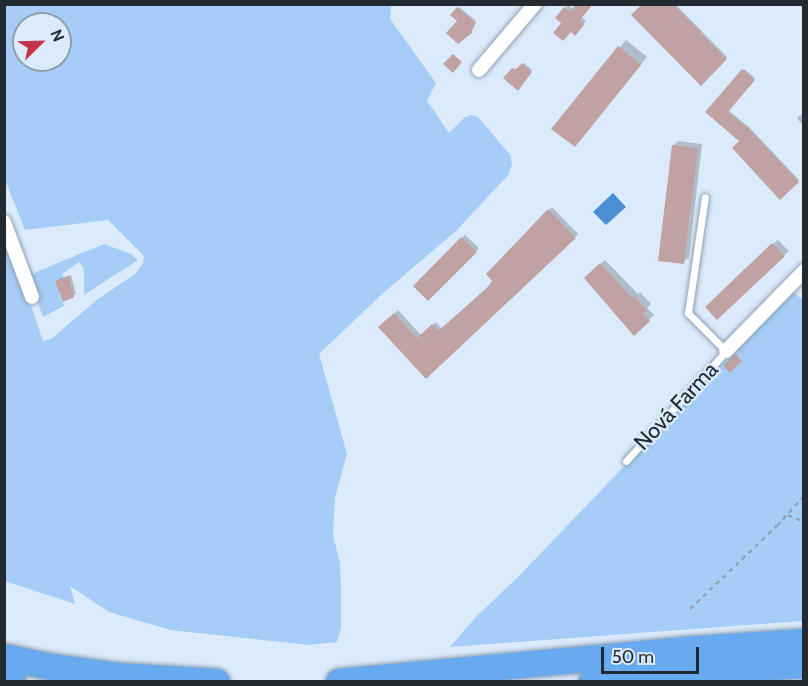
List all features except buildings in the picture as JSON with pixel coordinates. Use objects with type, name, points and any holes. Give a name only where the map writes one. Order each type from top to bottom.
[{"type":"highway","points":[[339,681],[683,650],[804,642]]},
{"type":"highway","points":[[4,657],[51,667],[118,676],[217,681]]},
{"type":"highway","points":[[592,681],[686,672],[804,665]]},
{"type":"highway","points":[[4,680],[13,681]]},
{"type":"street","points":[[479,70],[535,4]]},
{"type":"street","points":[[4,222],[32,297]]},
{"type":"street","name":"Nová Farma","points":[[726,351],[804,271]]},
{"type":"lane","name":"Nová Farma","points":[[626,460],[726,351],[688,313],[705,196]]},
{"type":"path","points":[[690,609],[788,515],[804,496]]},
{"type":"path","points":[[788,515],[804,522]]},
{"type":"shaded area","points":[[4,5],[391,5],[390,19],[436,83],[427,101],[449,133],[464,118],[471,115],[478,117],[511,156],[512,165],[508,175],[456,231],[382,294],[319,354],[347,454],[335,497],[333,535],[340,563],[341,593],[341,628],[337,642],[308,645],[171,630],[109,612],[70,586],[75,604],[5,581],[5,228],[43,341],[51,339],[98,299],[135,274],[143,263],[144,256],[108,220],[25,230],[5,180]]},
{"type":"shaded area","points":[[613,193],[626,207],[606,225],[593,212]]},
{"type":"shaded area","points":[[104,244],[131,254],[138,260],[84,295],[84,269],[79,262],[62,274],[64,278],[56,282],[64,306],[43,317],[29,275]]},
{"type":"shaded area","points":[[792,291],[803,300],[803,621],[450,647],[475,618],[519,576]]}]
